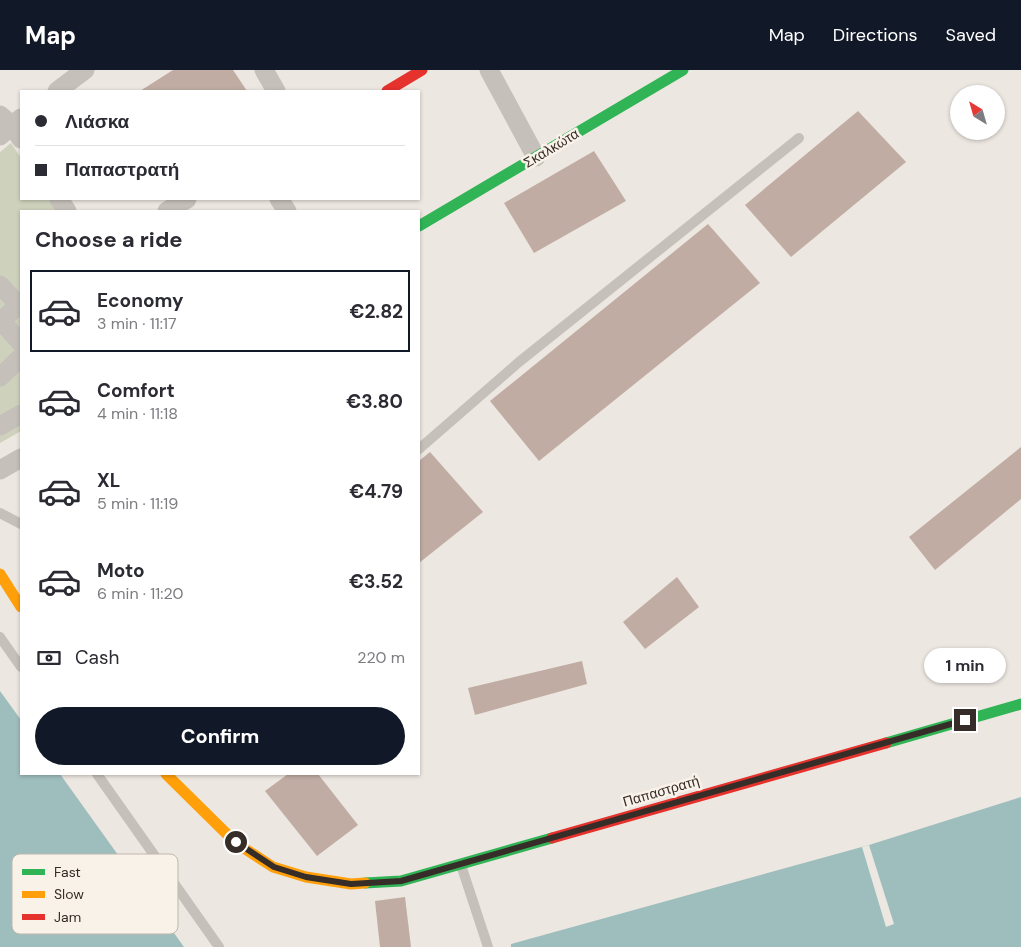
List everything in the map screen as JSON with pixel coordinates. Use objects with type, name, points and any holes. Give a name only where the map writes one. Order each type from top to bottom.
[{"type":"street","points":[[58,90],[85,70]]},
{"type":"street","points":[[264,70],[275,90]]},
{"type":"street","points":[[389,90],[422,70]]},
{"type":"street","points":[[489,70],[536,157]]},
{"type":"street","name":"Σκαλκώτα","points":[[420,225],[683,70]]},
{"type":"street","points":[[170,210],[186,200]]},
{"type":"street","points":[[0,285],[20,304],[1,321],[20,342]]},
{"type":"street","points":[[0,377],[20,358]]},
{"type":"street","points":[[0,426],[20,415]]},
{"type":"street","points":[[0,470],[20,459]]},
{"type":"street","points":[[0,574],[20,605]]},
{"type":"street","name":"Παπαστρατή","points":[[167,775],[236,842],[274,867],[306,877],[351,884],[401,881],[1021,704]]},
{"type":"lane","points":[[420,448],[519,362],[799,138]]},
{"type":"lane","points":[[0,513],[20,523]]},
{"type":"lane","points":[[0,637],[20,666]]},
{"type":"lane","points":[[98,775],[153,854]]},
{"type":"lane","points":[[461,864],[488,947]]},
{"type":"lane","points":[[178,889],[219,947]]},
{"type":"green space","points":[[11,143],[20,156],[20,200],[50,200],[57,210],[20,210],[20,432],[0,443],[0,152]]},
{"type":"water","points":[[0,691],[20,719],[20,775],[61,775],[117,854],[12,854],[12,934],[175,934],[184,947],[0,947]]},
{"type":"water","points":[[1021,797],[1021,947],[511,947],[511,944],[869,845]]},
{"type":"pier","points":[[869,845],[894,924],[886,927],[862,847]]},
{"type":"building","points":[[173,70],[233,70],[246,90],[142,90]]},
{"type":"building","points":[[858,111],[906,162],[791,257],[745,205]]},
{"type":"building","points":[[594,151],[626,201],[534,253],[504,203]]},
{"type":"building","points":[[708,224],[760,283],[539,461],[490,401]]},
{"type":"building","points":[[1021,447],[1021,499],[935,570],[909,537]]},
{"type":"building","points":[[430,452],[483,512],[420,562],[420,460]]},
{"type":"building","points":[[677,577],[699,607],[645,649],[623,622]]},
{"type":"building","points":[[582,661],[587,684],[475,715],[468,688]]},
{"type":"building","points":[[287,775],[319,775],[358,825],[317,856],[265,791]]},
{"type":"building","points":[[405,897],[411,947],[380,947],[375,901]]},
{"type":"traffic: fast","points":[[420,225],[683,70]]},
{"type":"traffic: fast","points":[[886,743],[1021,704]]},
{"type":"traffic: fast","points":[[365,883],[401,881],[552,838]]},
{"type":"traffic: slow","points":[[0,574],[20,605]]},
{"type":"traffic: slow","points":[[167,775],[236,843],[273,867],[306,877],[351,884],[365,883]]},
{"type":"traffic: jam","points":[[389,90],[422,70]]},
{"type":"traffic: jam","points":[[552,838],[886,743]]},
{"type":"route","points":[[236,842],[274,867],[306,877],[351,884],[401,881],[965,720]]}]
